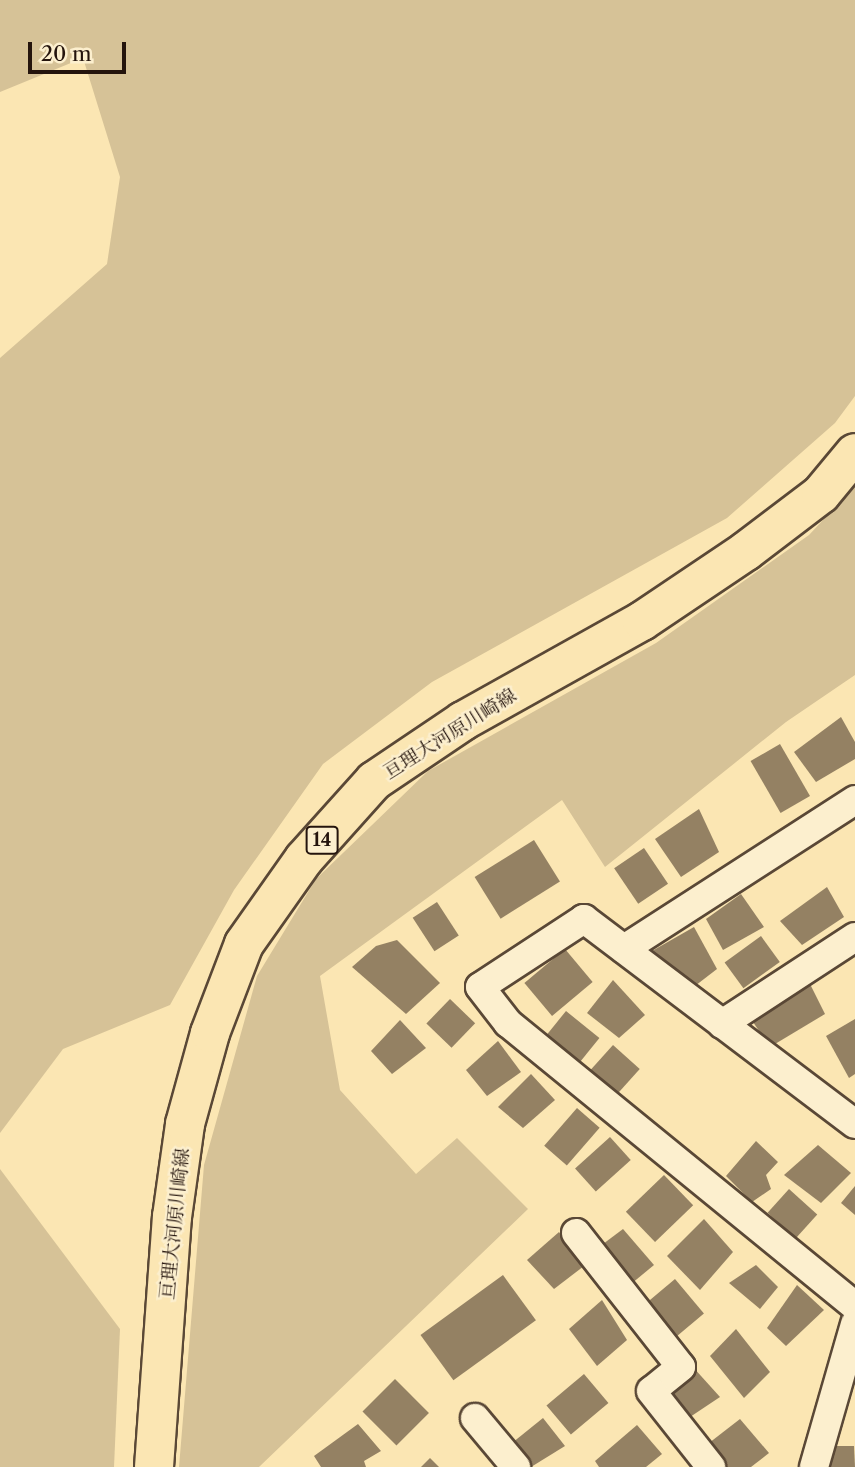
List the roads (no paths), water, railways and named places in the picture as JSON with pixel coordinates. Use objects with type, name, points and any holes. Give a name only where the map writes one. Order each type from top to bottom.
[{"type":"main road","name":"亘理大河原川崎線","points":[[154,1467],[172,1217],[186,1124],[209,1033],[244,944],[304,859],[374,781],[463,721],[642,621],[746,551],[821,494],[855,453]]},
{"type":"street","points":[[624,949],[855,800]]},
{"type":"street","points":[[855,1124],[844,1100],[722,1024],[584,919],[480,987],[508,1023],[855,1306]]},
{"type":"street","points":[[722,1024],[855,937]]},
{"type":"street","points":[[576,1233],[681,1367],[651,1391],[711,1467]]},
{"type":"street","points":[[814,1467],[844,1417],[855,1324]]},
{"type":"street","points":[[475,1418],[516,1467]]}]
